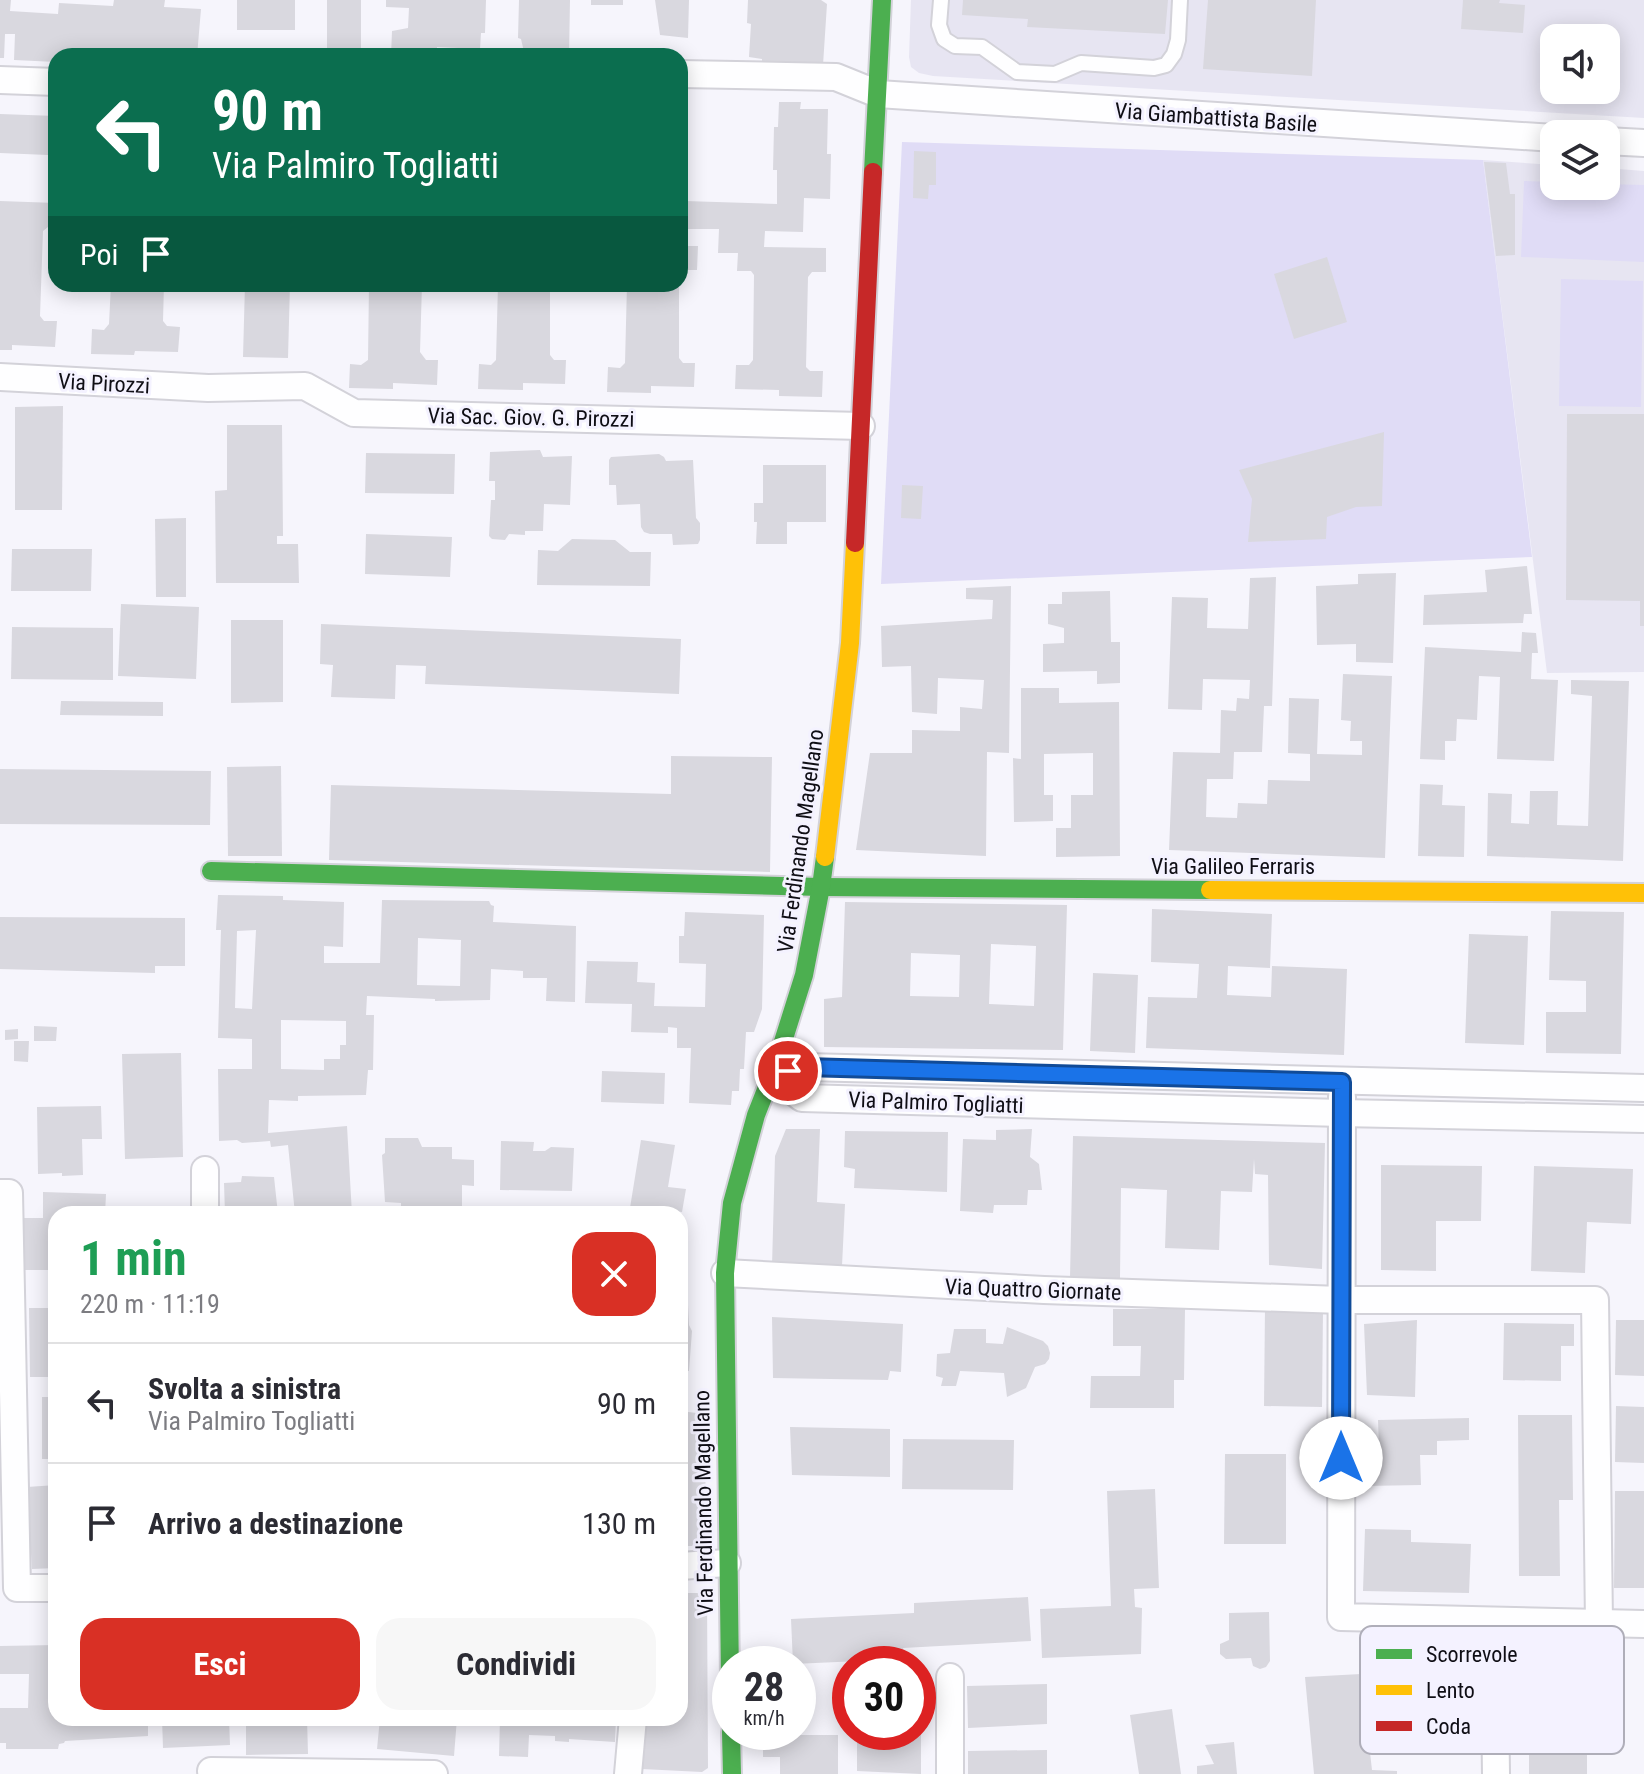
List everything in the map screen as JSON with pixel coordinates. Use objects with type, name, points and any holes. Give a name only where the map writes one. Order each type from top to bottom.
[{"type":"street","name":"Via Ferdinando Magellano","points":[[729,1646],[725,1273],[732,1203],[756,1115],[804,975],[821,887],[850,643],[882,0]]},
{"type":"street","name":"Via Giambattista Basile","points":[[688,74],[836,77],[878,94],[1540,137]]},
{"type":"street","points":[[0,80],[48,82]]},
{"type":"street","points":[[1620,142],[1644,143]]},
{"type":"street","name":"Via Pirozzi","points":[[0,377],[208,388]]},
{"type":"street","name":"Via Sac. Giov. G. Pirozzi","points":[[208,388],[305,386],[354,413],[861,426]]},
{"type":"street","name":"Via Galileo Ferraris","points":[[211,871],[821,887],[1644,893]]},
{"type":"street","name":"Via Palmiro Togliatti","points":[[772,1075],[805,1067],[1644,1088]]},
{"type":"street","name":"Via Palmiro Togliatti","points":[[772,1075],[802,1098],[1644,1119]]},
{"type":"street","points":[[1342,1082],[1341,1617],[1644,1624]]},
{"type":"street","points":[[205,1170],[205,1206]]},
{"type":"street","points":[[0,1193],[9,1193],[17,1588],[48,1588]]},
{"type":"street","name":"Via Quattro Giornate","points":[[725,1273],[1044,1290],[1341,1300],[1595,1300],[1599,1623]]},
{"type":"street","points":[[688,1565],[727,1563]]},
{"type":"street","points":[[1494,1621],[1494,1626]]},
{"type":"street","points":[[950,1677],[950,1774]]},
{"type":"street","points":[[628,1774],[632,1726]]},
{"type":"street","points":[[731,1750],[732,1774]]},
{"type":"street","points":[[1496,1754],[1496,1774]]},
{"type":"street","points":[[211,1771],[434,1774]]},
{"type":"lane","points":[[941,0],[939,25],[944,39],[955,46],[982,47],[1017,72],[1042,74],[1055,74],[1081,63],[1154,68],[1166,65],[1174,54],[1178,40],[1180,0]]},
{"type":"lane","points":[[1041,105],[1042,74]]},
{"type":"shaded area","points":[[911,0],[1644,0],[1644,118],[933,76],[919,73],[911,67]]},
{"type":"shaded area","points":[[902,142],[1483,160],[1532,557],[881,584]]},
{"type":"shaded area","points":[[1483,160],[1540,164],[1540,200],[1620,200],[1620,169],[1644,171],[1644,672],[1547,673]]},
{"type":"shaded area","points":[[1524,181],[1540,182],[1540,200],[1620,200],[1620,184],[1644,185],[1644,262],[1521,257]]},
{"type":"shaded area","points":[[1561,279],[1643,281],[1641,407],[1559,406]]},
{"type":"building","points":[[0,0],[11,0],[10,11],[58,14],[59,3],[113,6],[114,0],[165,0],[164,7],[201,9],[198,48],[48,48],[48,62],[14,60],[15,34],[5,34],[4,58],[0,58]]},
{"type":"building","points":[[237,0],[295,0],[295,30],[237,30]]},
{"type":"building","points":[[327,0],[361,0],[361,48],[327,48]]},
{"type":"building","points":[[386,0],[486,0],[485,33],[481,33],[480,48],[391,48],[392,31],[408,28],[409,8],[386,7]]},
{"type":"building","points":[[519,0],[570,0],[569,48],[523,48],[518,38]]},
{"type":"building","points":[[591,0],[623,0],[623,5],[591,5]]},
{"type":"building","points":[[655,0],[689,0],[688,38],[660,35]]},
{"type":"building","points":[[748,0],[821,0],[827,4],[823,65],[762,62],[762,59],[749,57],[751,24],[747,23]]},
{"type":"building","points":[[963,0],[1168,0],[1165,34],[1027,27],[1028,19],[962,15]]},
{"type":"building","points":[[1208,0],[1316,0],[1312,76],[1203,69]]},
{"type":"building","points":[[1463,0],[1500,0],[1499,3],[1525,5],[1523,33],[1461,29]]},
{"type":"building","points":[[779,102],[801,102],[800,109],[828,109],[830,199],[804,198],[803,232],[765,231],[764,247],[826,248],[826,272],[812,272],[808,277],[806,367],[810,371],[823,371],[822,397],[779,396],[779,390],[735,389],[736,365],[749,365],[753,360],[754,275],[751,271],[737,271],[738,253],[718,253],[719,229],[688,229],[688,201],[777,204],[777,170],[773,170],[774,127],[778,127]]},
{"type":"building","points":[[0,114],[48,116],[48,155],[0,153]]},
{"type":"building","points":[[914,151],[936,152],[936,185],[929,185],[928,199],[913,198]]},
{"type":"building","points":[[1484,162],[1506,163],[1510,194],[1515,194],[1515,255],[1496,256]]},
{"type":"building","points":[[0,201],[48,203],[48,227],[43,231],[40,316],[44,321],[57,321],[55,347],[12,345],[12,350],[0,350]]},
{"type":"building","points":[[688,246],[698,246],[697,270],[688,270]]},
{"type":"building","points":[[1327,257],[1347,322],[1294,339],[1274,274]]},
{"type":"building","points":[[111,292],[164,292],[163,321],[167,326],[180,327],[178,352],[91,354],[92,329],[104,330],[109,324]]},
{"type":"building","points":[[245,292],[290,292],[288,358],[243,357]]},
{"type":"building","points":[[369,292],[422,292],[420,352],[426,360],[438,360],[437,385],[393,383],[393,389],[349,388],[350,364],[361,365],[368,360]]},
{"type":"building","points":[[498,292],[550,292],[550,355],[554,360],[566,360],[565,384],[523,383],[523,390],[478,389],[479,364],[491,365],[496,360]]},
{"type":"building","points":[[627,292],[679,292],[679,358],[683,363],[695,363],[694,387],[651,386],[651,393],[607,392],[608,367],[620,368],[625,363]]},
{"type":"building","points":[[63,406],[62,510],[15,510],[15,407]]},
{"type":"building","points":[[1567,414],[1644,414],[1644,626],[1640,626],[1640,601],[1566,600]]},
{"type":"building","points":[[227,425],[282,425],[283,536],[277,536],[277,544],[298,544],[299,583],[216,583],[215,491],[227,490]]},
{"type":"building","points":[[1384,432],[1382,506],[1356,507],[1327,517],[1326,539],[1248,542],[1252,499],[1239,470]]},
{"type":"building","points":[[540,450],[543,457],[572,456],[570,505],[544,504],[543,531],[525,531],[525,535],[509,534],[505,540],[492,539],[489,536],[495,481],[489,481],[490,452]]},
{"type":"building","points":[[366,453],[455,454],[454,494],[365,493]]},
{"type":"building","points":[[659,454],[666,461],[693,460],[696,518],[700,523],[698,544],[673,545],[672,534],[644,532],[640,504],[617,505],[616,485],[609,485],[611,457]]},
{"type":"building","points":[[763,465],[826,465],[826,522],[787,522],[787,544],[756,544],[754,503],[763,503]]},
{"type":"building","points":[[902,485],[923,486],[921,519],[901,518]]},
{"type":"building","points":[[186,518],[186,597],[156,597],[155,519]]},
{"type":"building","points":[[366,534],[452,537],[450,577],[365,574]]},
{"type":"building","points":[[572,539],[615,540],[630,552],[651,552],[650,586],[537,585],[538,550],[558,551]]},
{"type":"building","points":[[12,549],[92,549],[91,591],[11,591]]},
{"type":"building","points":[[1527,566],[1532,614],[1524,614],[1523,623],[1423,625],[1424,595],[1487,592],[1485,570]]},
{"type":"building","points":[[1396,573],[1393,663],[1356,662],[1356,644],[1317,645],[1316,586],[1358,584],[1358,574]]},
{"type":"building","points":[[1276,577],[1272,706],[1264,706],[1262,752],[1234,752],[1233,779],[1207,779],[1206,817],[1237,818],[1238,803],[1267,804],[1268,780],[1310,781],[1310,754],[1288,753],[1289,698],[1319,699],[1317,754],[1362,755],[1362,741],[1350,741],[1351,721],[1341,720],[1343,674],[1392,676],[1385,858],[1169,850],[1173,752],[1220,753],[1221,710],[1236,711],[1237,698],[1249,699],[1250,680],[1203,679],[1202,710],[1168,709],[1172,597],[1208,598],[1207,628],[1248,629],[1250,578]]},
{"type":"building","points":[[1011,586],[1009,753],[987,752],[986,856],[856,850],[870,753],[912,753],[912,730],[960,731],[960,707],[982,709],[984,680],[938,678],[937,714],[912,712],[911,666],[882,667],[881,626],[992,619],[993,600],[966,599],[966,588]]},
{"type":"building","points":[[1110,591],[1111,642],[1120,642],[1120,683],[1097,684],[1097,671],[1043,672],[1043,644],[1064,643],[1064,628],[1048,624],[1048,604],[1062,604],[1062,592]]},
{"type":"building","points":[[121,604],[199,607],[196,679],[118,676]]},
{"type":"building","points":[[231,620],[283,620],[283,702],[231,703]]},
{"type":"building","points":[[321,624],[681,639],[679,694],[425,684],[426,666],[396,665],[395,699],[331,697],[333,665],[320,664]]},
{"type":"building","points":[[12,627],[113,628],[113,680],[11,679]]},
{"type":"building","points":[[1522,632],[1536,633],[1538,653],[1532,653],[1531,679],[1558,680],[1554,761],[1497,759],[1500,677],[1479,676],[1477,720],[1457,719],[1456,741],[1445,741],[1445,760],[1420,759],[1425,647],[1521,652]]},
{"type":"building","points":[[1571,680],[1629,681],[1623,861],[1487,856],[1488,793],[1512,794],[1511,823],[1529,824],[1530,791],[1558,791],[1557,825],[1588,826],[1592,696],[1571,694]]},
{"type":"building","points":[[1021,688],[1059,688],[1059,703],[1119,702],[1120,856],[1056,857],[1056,828],[1071,828],[1071,795],[1093,795],[1093,753],[1044,754],[1044,795],[1053,795],[1053,821],[1014,822],[1013,758],[1021,759]]},
{"type":"building","points":[[61,701],[163,702],[163,716],[60,715]]},
{"type":"building","points":[[671,756],[772,757],[770,872],[329,860],[331,785],[671,794]]},
{"type":"building","points":[[281,766],[282,856],[228,856],[227,767]]},
{"type":"building","points":[[0,769],[211,771],[210,825],[0,824]]},
{"type":"building","points":[[1420,784],[1443,785],[1442,805],[1465,806],[1464,857],[1418,856]]},
{"type":"building","points":[[218,895],[283,896],[283,900],[344,902],[343,947],[324,946],[324,963],[380,963],[382,900],[489,901],[494,906],[493,922],[576,926],[575,1002],[546,1001],[547,978],[523,978],[523,971],[491,969],[490,1000],[435,1001],[367,996],[366,1015],[374,1015],[373,1070],[368,1070],[366,1095],[298,1096],[298,1101],[269,1100],[268,1133],[347,1126],[352,1206],[294,1206],[288,1145],[271,1147],[270,1141],[219,1141],[218,1069],[252,1069],[252,1039],[218,1038],[221,930],[216,930]],"holes":[[[256,930],[252,1009],[235,1008],[237,931]],[[418,938],[461,940],[460,986],[417,985]],[[281,1020],[346,1021],[346,1045],[340,1045],[340,1059],[324,1059],[324,1070],[281,1069]]]},
{"type":"building","points":[[845,902],[1067,905],[1063,1050],[824,1047],[824,999],[842,997]],"holes":[[[991,944],[1036,946],[1034,1006],[989,1004]],[[911,953],[960,955],[959,997],[910,996]]]},
{"type":"building","points":[[1152,909],[1272,914],[1270,968],[1228,966],[1227,995],[1271,997],[1272,966],[1347,969],[1344,1055],[1146,1048],[1148,997],[1197,998],[1199,964],[1151,962]]},
{"type":"building","points":[[1551,911],[1624,912],[1621,1054],[1546,1053],[1546,1012],[1586,1012],[1586,981],[1549,980]]},
{"type":"building","points":[[685,912],[764,915],[762,1009],[754,1032],[746,1032],[744,1069],[740,1069],[739,1091],[732,1091],[731,1105],[689,1103],[691,1048],[677,1048],[677,1028],[668,1027],[668,1033],[631,1032],[632,1004],[585,1003],[587,961],[638,962],[637,982],[655,983],[654,1006],[705,1007],[706,964],[679,963],[679,936],[684,936]]},
{"type":"building","points":[[0,917],[185,918],[185,966],[155,966],[155,973],[0,969]]},
{"type":"building","points":[[1469,934],[1528,936],[1524,1045],[1465,1043]]},
{"type":"building","points":[[1093,973],[1138,975],[1135,1053],[1090,1051]]},
{"type":"building","points":[[34,1026],[57,1027],[56,1041],[34,1041]]},
{"type":"building","points":[[18,1029],[18,1039],[5,1040],[5,1030]]},
{"type":"building","points":[[14,1041],[29,1041],[28,1062],[14,1061]]},
{"type":"building","points":[[181,1053],[183,1157],[125,1159],[122,1054]]},
{"type":"building","points":[[602,1071],[665,1073],[664,1104],[601,1102]]},
{"type":"building","points":[[101,1106],[102,1139],[82,1139],[83,1175],[38,1174],[37,1107]]},
{"type":"building","points":[[786,1129],[820,1129],[817,1202],[845,1204],[842,1266],[772,1266],[775,1156]]},
{"type":"building","points":[[1032,1129],[1030,1157],[1039,1164],[1042,1190],[1028,1190],[1027,1205],[994,1205],[993,1213],[960,1211],[963,1139],[996,1140],[996,1130]]},
{"type":"building","points":[[845,1131],[948,1132],[947,1192],[854,1188],[855,1169],[844,1167]]},
{"type":"building","points":[[1073,1136],[1325,1143],[1322,1269],[1269,1265],[1268,1175],[1255,1174],[1254,1159],[1252,1192],[1221,1191],[1219,1250],[1165,1248],[1167,1190],[1121,1188],[1120,1278],[1070,1278]]},
{"type":"building","points":[[385,1138],[418,1138],[422,1147],[452,1147],[452,1159],[474,1160],[474,1186],[462,1185],[462,1206],[401,1206],[401,1203],[385,1202],[382,1155],[385,1153]]},
{"type":"building","points":[[641,1140],[675,1145],[668,1187],[686,1189],[683,1206],[630,1206]]},
{"type":"building","points":[[501,1141],[534,1142],[533,1151],[545,1151],[551,1147],[574,1148],[572,1191],[500,1190]]},
{"type":"building","points":[[1381,1165],[1482,1166],[1481,1221],[1436,1221],[1436,1271],[1381,1270]]},
{"type":"building","points":[[1534,1166],[1633,1169],[1631,1224],[1587,1222],[1585,1273],[1531,1271]]},
{"type":"building","points":[[242,1176],[274,1177],[277,1206],[225,1206],[224,1183],[241,1182]]},
{"type":"building","points":[[43,1192],[106,1194],[105,1206],[48,1206],[48,1270],[23,1270],[23,1218],[43,1218]]},
{"type":"building","points":[[688,1305],[692,1331],[688,1371]]},
{"type":"building","points":[[1265,1307],[1323,1308],[1322,1407],[1264,1406]]},
{"type":"building","points":[[29,1308],[48,1308],[48,1377],[30,1377]]},
{"type":"building","points":[[1113,1309],[1185,1309],[1184,1380],[1174,1380],[1174,1408],[1090,1408],[1091,1376],[1140,1376],[1141,1346],[1113,1346]]},
{"type":"building","points":[[772,1317],[903,1324],[901,1372],[890,1371],[888,1380],[773,1378]]},
{"type":"building","points":[[1417,1320],[1415,1397],[1367,1395],[1364,1324]]},
{"type":"building","points":[[1616,1320],[1644,1320],[1644,1376],[1615,1375]]},
{"type":"building","points":[[1504,1323],[1574,1324],[1574,1346],[1561,1346],[1561,1381],[1503,1380]]},
{"type":"building","points":[[1007,1327],[1043,1341],[1048,1346],[1049,1359],[1035,1367],[1026,1388],[1007,1397],[1004,1373],[960,1371],[956,1386],[941,1386],[943,1378],[936,1376],[937,1354],[950,1353],[954,1329],[986,1329],[986,1343],[1003,1344]]},
{"type":"building","points":[[42,1397],[48,1397],[48,1459],[42,1459]]},
{"type":"building","points":[[1616,1406],[1644,1407],[1644,1463],[1615,1462]]},
{"type":"building","points":[[688,1412],[705,1414],[706,1546],[688,1546]]},
{"type":"building","points":[[1518,1415],[1572,1415],[1573,1500],[1559,1500],[1560,1576],[1519,1576]]},
{"type":"building","points":[[1469,1418],[1469,1440],[1437,1441],[1437,1455],[1420,1455],[1421,1485],[1365,1486],[1364,1447],[1379,1447],[1378,1420]]},
{"type":"building","points":[[790,1427],[890,1429],[890,1477],[792,1475]]},
{"type":"building","points":[[903,1439],[1014,1440],[1013,1490],[902,1489]]},
{"type":"building","points":[[1225,1454],[1286,1454],[1286,1544],[1224,1544]]},
{"type":"building","points":[[48,1486],[48,1568],[32,1569],[27,1487]]},
{"type":"building","points":[[1155,1489],[1159,1588],[1134,1589],[1135,1607],[1142,1608],[1141,1654],[1042,1658],[1040,1609],[1111,1606],[1107,1491]]},
{"type":"building","points":[[1615,1491],[1644,1491],[1644,1588],[1614,1588]]},
{"type":"building","points":[[1365,1529],[1411,1530],[1411,1542],[1471,1544],[1469,1593],[1363,1591]]},
{"type":"building","points":[[688,1593],[707,1593],[708,1768],[702,1772],[642,1769],[636,1765],[639,1726],[688,1726]]},
{"type":"building","points":[[1028,1597],[1031,1641],[936,1646],[832,1646],[832,1662],[816,1663],[816,1646],[792,1646],[791,1619],[914,1613],[914,1603]]},
{"type":"building","points":[[1269,1612],[1270,1661],[1266,1667],[1260,1669],[1253,1666],[1251,1658],[1226,1659],[1220,1654],[1220,1644],[1229,1640],[1229,1613]]},
{"type":"building","points":[[48,1645],[48,1726],[148,1726],[148,1736],[65,1741],[59,1744],[58,1749],[6,1749],[6,1743],[0,1743],[0,1708],[28,1708],[29,1674],[0,1674],[0,1646]]},
{"type":"building","points":[[1360,1674],[1360,1754],[1370,1754],[1372,1770],[1397,1771],[1397,1774],[1314,1774],[1305,1677]]},
{"type":"building","points":[[1047,1684],[1047,1724],[968,1728],[967,1686]]},
{"type":"building","points":[[1172,1709],[1181,1774],[1139,1774],[1130,1715]]},
{"type":"building","points":[[162,1726],[229,1726],[230,1745],[163,1748]]},
{"type":"building","points":[[246,1726],[307,1726],[308,1754],[246,1755]]},
{"type":"building","points":[[379,1726],[456,1726],[454,1756],[377,1749]]},
{"type":"building","points":[[500,1726],[616,1726],[615,1742],[555,1741],[555,1736],[529,1735],[528,1757],[499,1756]]},
{"type":"building","points":[[816,1735],[832,1735],[832,1750],[838,1750],[838,1774],[780,1774],[780,1757],[763,1757],[763,1750],[816,1750]]},
{"type":"building","points":[[1234,1742],[1237,1774],[1197,1774],[1197,1766],[1214,1764],[1205,1745]]},
{"type":"building","points":[[857,1750],[921,1750],[921,1774],[857,1771]]},
{"type":"building","points":[[1047,1750],[1047,1774],[968,1774],[968,1751]]},
{"type":"building","points":[[1529,1754],[1587,1754],[1587,1774],[1529,1774]]},
{"type":"traffic: fast","points":[[873,172],[882,0]]},
{"type":"traffic: fast","points":[[730,1646],[725,1273],[732,1203],[756,1115],[775,1067],[804,975],[825,857]]},
{"type":"traffic: fast","points":[[211,871],[821,887],[1210,890]]},
{"type":"traffic: fast","points":[[731,1750],[732,1774]]},
{"type":"traffic: slow","points":[[825,857],[850,643],[855,543]]},
{"type":"traffic: slow","points":[[1210,890],[1644,893]]},
{"type":"traffic: jam","points":[[855,543],[873,172]]},
{"type":"route","points":[[788,1071],[805,1067],[1342,1082],[1341,1458]]}]
